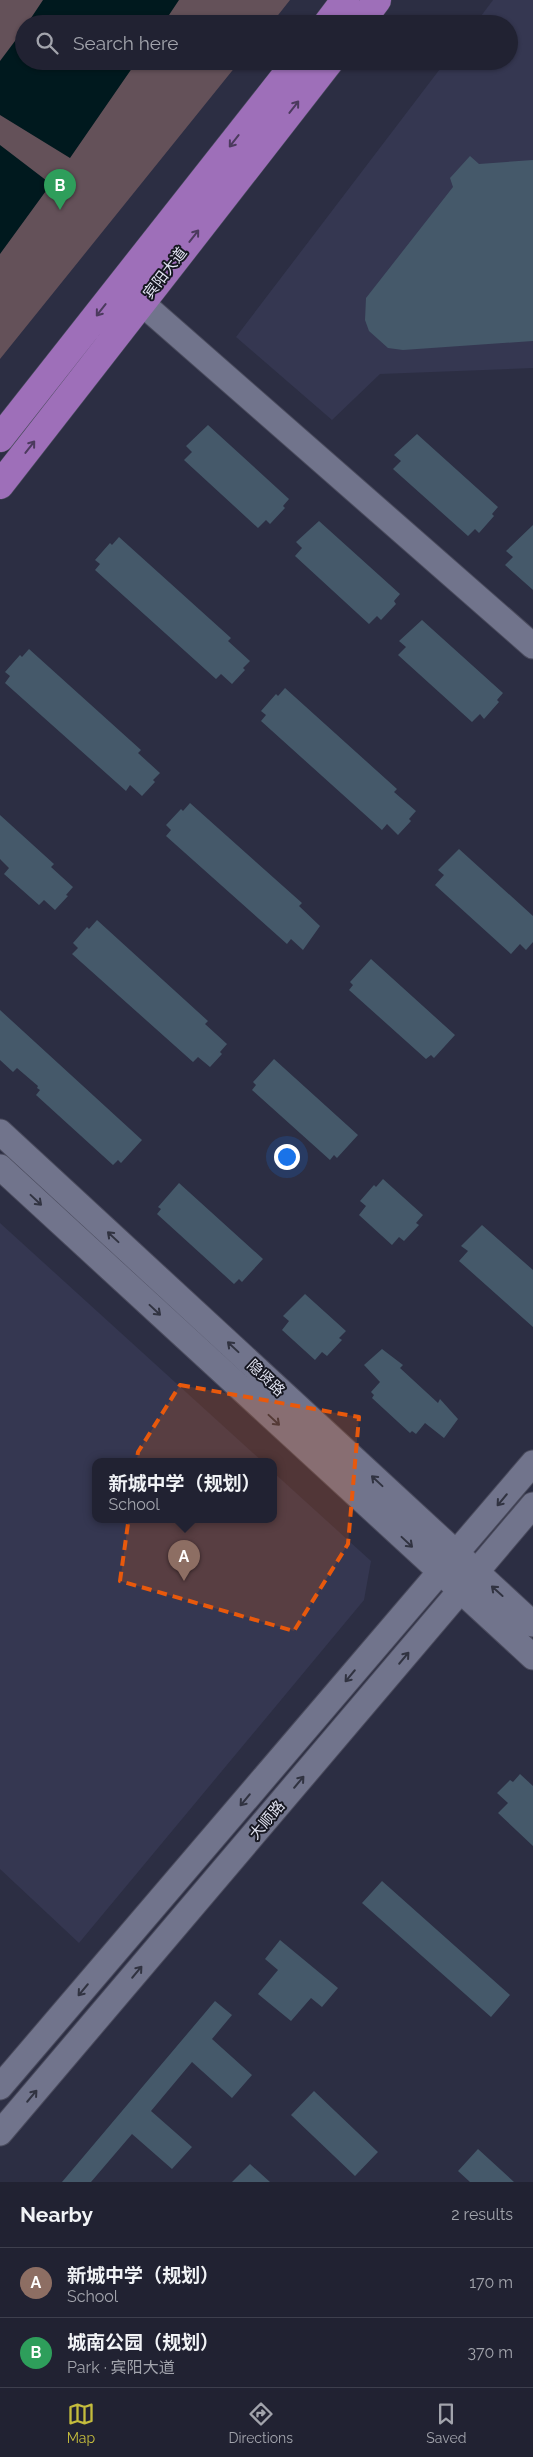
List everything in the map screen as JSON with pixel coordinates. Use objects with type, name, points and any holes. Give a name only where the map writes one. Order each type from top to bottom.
[{"type":"highway","points":[[334,15],[345,0]]},
{"type":"highway","points":[[366,15],[378,0]]},
{"type":"highway","name":"宾阳大道","points":[[0,438],[290,70]]},
{"type":"highway","name":"宾阳大道","points":[[0,485],[323,70]]},
{"type":"street","points":[[121,285],[533,646]]},
{"type":"street","name":"隐贤路","points":[[0,1132],[533,1624]]},
{"type":"street","name":"隐贤路","points":[[0,1166],[533,1657]]},
{"type":"street","name":"大顺路","points":[[0,2087],[533,1462]]},
{"type":"street","name":"大顺路","points":[[0,2133],[533,1506]]},
{"type":"highlighted area","points":[[180,1385],[359,1417],[348,1544],[294,1631],[120,1581],[138,1452]]},
{"type":"shaded area","points":[[0,0],[290,0],[278,15],[15,15],[15,70],[233,70],[0,359]]},
{"type":"shaded area","points":[[43,0],[179,0],[169,15],[33,15]]},
{"type":"shaded area","points":[[493,0],[533,0],[533,368],[380,374],[332,420],[236,337],[439,70],[518,70],[518,15],[482,15]]},
{"type":"shaded area","points":[[15,41],[15,70],[131,70],[70,158],[0,115],[0,61]]},
{"type":"shaded area","points":[[0,145],[51,184],[0,254]]},
{"type":"shaded area","points":[[0,1223],[259,1458],[92,1458],[92,1523],[277,1523],[277,1476],[371,1561],[364,1600],[79,1943],[0,1869]]},
{"type":"building","points":[[470,156],[479,164],[533,160],[533,341],[403,350],[388,348],[369,331],[365,320],[366,298],[453,187],[450,178]]},
{"type":"building","points":[[208,425],[289,499],[283,506],[285,508],[270,524],[266,520],[258,528],[184,460],[192,452],[186,446]]},
{"type":"building","points":[[417,434],[498,507],[492,514],[494,516],[479,533],[475,529],[468,536],[393,469],[401,461],[394,455]]},
{"type":"building","points":[[319,521],[400,594],[394,601],[396,604],[381,620],[377,616],[369,624],[295,556],[302,548],[296,542]]},
{"type":"building","points":[[533,525],[533,590],[505,565],[513,557],[506,551]]},
{"type":"building","points":[[119,537],[231,638],[228,641],[250,661],[243,668],[245,670],[232,684],[221,674],[216,679],[95,570],[100,564],[95,560],[110,543],[112,545]]},
{"type":"building","points":[[422,620],[503,693],[497,700],[499,702],[484,719],[480,714],[472,722],[398,655],[406,647],[399,641]]},
{"type":"building","points":[[29,649],[141,750],[138,753],[160,773],[153,780],[155,782],[142,796],[130,785],[126,791],[5,683],[10,676],[5,672],[20,655],[22,657]]},
{"type":"building","points":[[285,688],[397,789],[394,792],[416,811],[409,819],[411,821],[398,835],[387,824],[382,830],[261,721],[266,715],[261,711],[276,694],[278,696]]},
{"type":"building","points":[[190,803],[302,903],[299,906],[320,926],[303,950],[291,939],[287,944],[166,836],[171,830],[166,825],[181,809],[183,811]]},
{"type":"building","points":[[0,815],[54,864],[51,867],[73,887],[66,895],[68,896],[55,910],[44,900],[39,905],[4,874],[9,868],[0,859]]},
{"type":"building","points":[[459,849],[533,916],[533,942],[526,950],[520,944],[511,954],[435,885],[444,875],[438,870]]},
{"type":"building","points":[[97,920],[208,1021],[205,1024],[227,1044],[220,1052],[222,1054],[210,1067],[198,1057],[193,1062],[72,954],[78,948],[73,943],[87,927],[89,929]]},
{"type":"building","points":[[371,959],[455,1035],[434,1058],[431,1055],[426,1059],[349,990],[353,985],[350,982]]},
{"type":"building","points":[[0,1010],[142,1140],[121,1163],[118,1160],[113,1165],[36,1095],[40,1090],[37,1088],[38,1086],[17,1068],[13,1072],[0,1060]]},
{"type":"building","points":[[274,1059],[358,1135],[337,1158],[334,1155],[330,1160],[252,1090],[256,1085],[253,1082]]},
{"type":"building","points":[[383,1179],[423,1215],[416,1223],[419,1225],[404,1241],[399,1237],[392,1245],[359,1215],[366,1206],[360,1201],[374,1185],[376,1187]]},
{"type":"building","points":[[179,1183],[263,1259],[242,1282],[239,1279],[234,1284],[157,1214],[161,1209],[158,1207]]},
{"type":"building","points":[[482,1225],[533,1270],[533,1327],[459,1261],[468,1251],[461,1246]]},
{"type":"building","points":[[305,1294],[346,1331],[339,1338],[342,1340],[327,1356],[322,1352],[315,1360],[282,1330],[289,1321],[283,1316]]},
{"type":"building","points":[[382,1349],[403,1365],[400,1368],[438,1403],[440,1399],[458,1419],[444,1438],[425,1423],[416,1434],[412,1431],[410,1433],[372,1398],[374,1395],[371,1392],[380,1382],[364,1365]]},
{"type":"building","points":[[520,1774],[533,1786],[533,1846],[498,1813],[508,1803],[497,1793],[510,1780],[513,1782]]},
{"type":"building","points":[[382,1881],[510,1995],[491,2017],[362,1903]]},
{"type":"building","points":[[280,1940],[338,1988],[322,2007],[311,1998],[291,2021],[258,1994],[278,1970],[265,1959]]},
{"type":"building","points":[[215,2001],[232,2015],[212,2039],[252,2075],[232,2098],[192,2062],[151,2111],[192,2147],[172,2169],[132,2134],[91,2182],[62,2182]]},
{"type":"building","points":[[314,2091],[378,2152],[355,2176],[291,2115]]},
{"type":"building","points":[[478,2149],[514,2182],[470,2182],[458,2171]]},
{"type":"building","points":[[250,2164],[270,2182],[232,2182]]},
{"type":"place","name":"城南公园（规划）","points":[[60,210]]},
{"type":"place","name":"新城中学（规划）","points":[[184,1581]]}]
